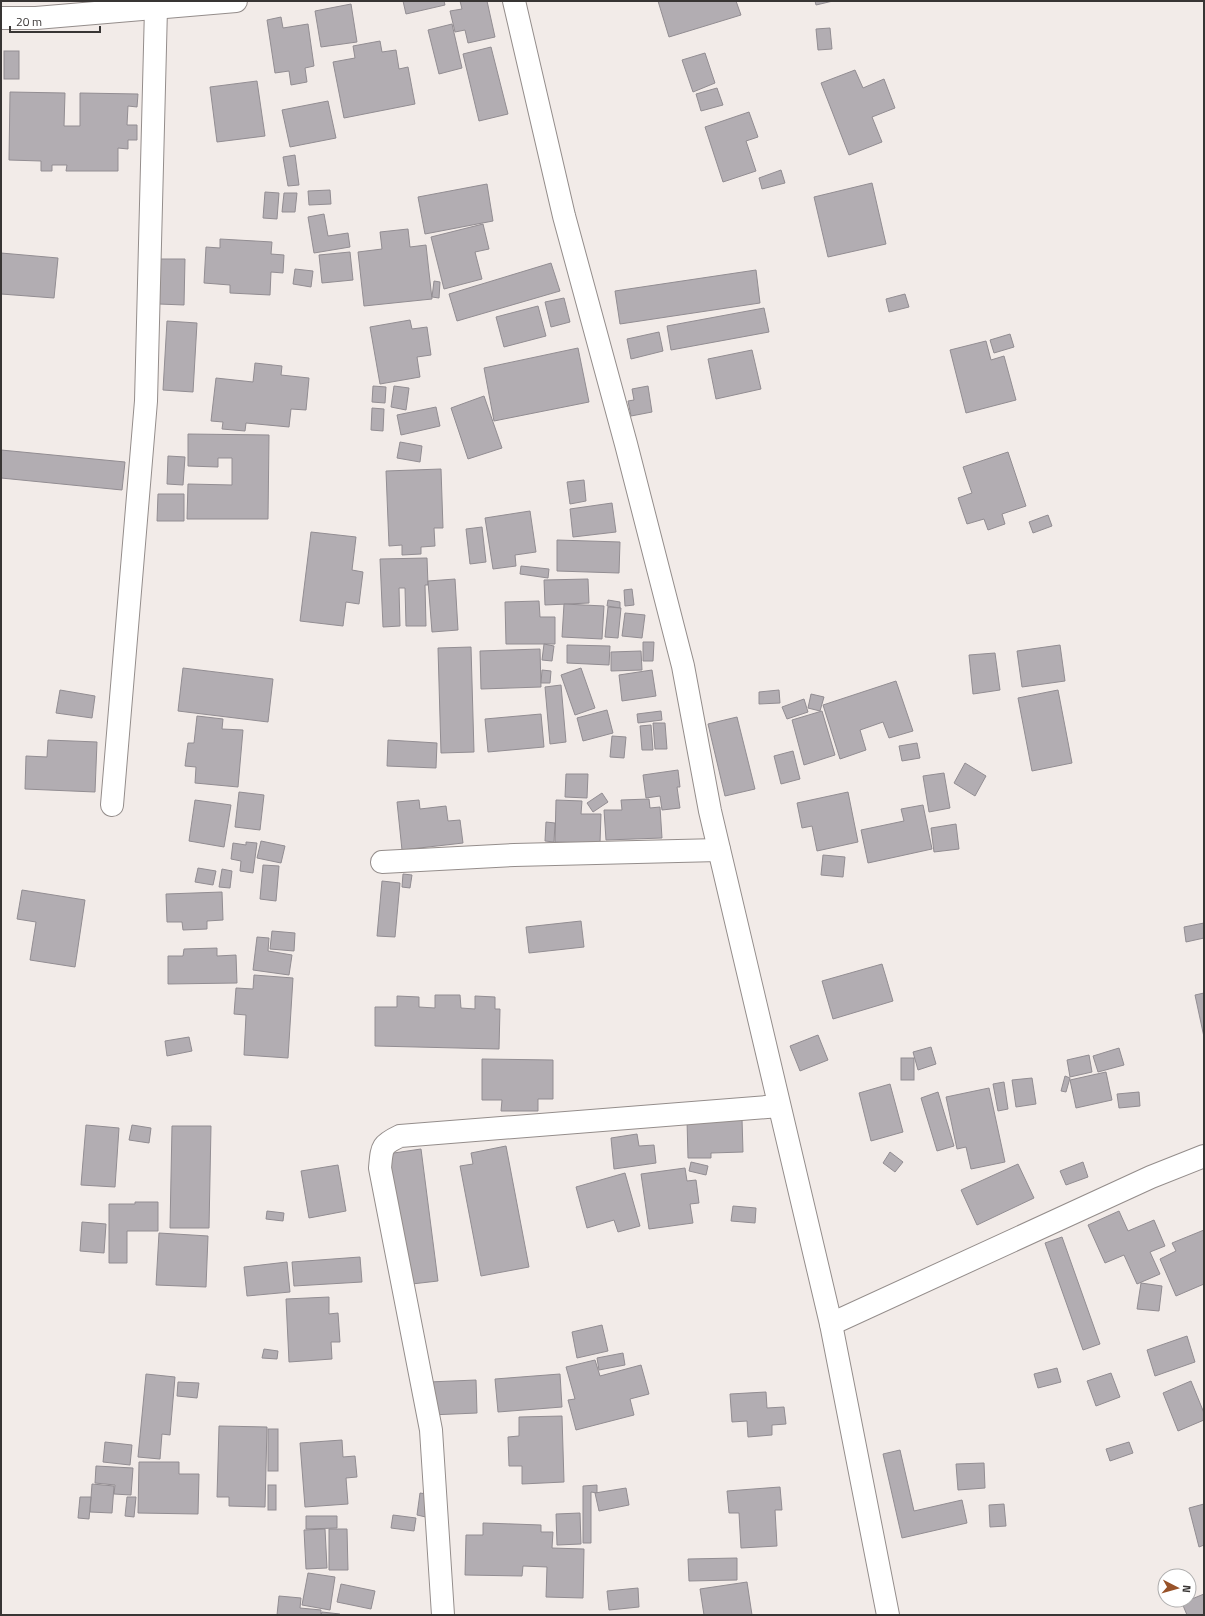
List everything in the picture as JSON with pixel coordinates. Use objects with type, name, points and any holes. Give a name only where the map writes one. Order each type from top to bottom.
[{"type":"street","points":[[514,1],[564,216],[626,444],[683,666],[710,811],[831,1324],[888,1615]]},
{"type":"street","points":[[1,18],[36,18],[231,2]]},
{"type":"street","points":[[112,805],[146,401],[156,8]]},
{"type":"street","points":[[382,862],[514,855],[719,850]]},
{"type":"street","points":[[443,1615],[431,1430],[380,1168],[382,1151],[386,1143],[400,1136],[780,1106]]},
{"type":"street","points":[[831,1324],[1151,1177],[1204,1156]]},
{"type":"building","points":[[403,1],[444,1],[445,5],[406,14]]},
{"type":"building","points":[[460,1],[487,1],[495,37],[468,43],[465,30],[455,32],[450,11],[462,9]]},
{"type":"building","points":[[658,1],[736,1],[741,15],[669,37]]},
{"type":"building","points":[[815,1],[833,1],[816,5]]},
{"type":"building","points":[[351,4],[357,42],[321,47],[315,11]]},
{"type":"building","points":[[281,17],[283,28],[308,24],[314,66],[305,68],[307,82],[291,85],[289,71],[275,73],[267,20]]},
{"type":"building","points":[[452,24],[462,68],[439,74],[428,30]]},
{"type":"building","points":[[830,28],[832,49],[818,50],[816,29]]},
{"type":"building","points":[[380,41],[382,52],[396,50],[399,69],[408,67],[415,104],[344,118],[333,62],[355,58],[353,46]]},
{"type":"building","points":[[491,47],[508,114],[479,121],[463,54]]},
{"type":"building","points":[[4,51],[19,51],[19,79],[4,79]]},
{"type":"building","points":[[705,53],[715,83],[693,92],[682,60]]},
{"type":"building","points":[[855,70],[863,88],[884,79],[895,108],[872,117],[882,142],[849,155],[821,83]]},
{"type":"building","points":[[257,81],[265,136],[217,142],[210,87]]},
{"type":"building","points":[[717,88],[723,105],[701,111],[696,94]]},
{"type":"building","points":[[10,92],[65,93],[64,126],[80,126],[80,93],[138,94],[137,107],[128,106],[127,125],[137,125],[137,140],[128,140],[128,149],[118,148],[118,171],[66,171],[67,165],[52,165],[52,171],[41,171],[41,161],[9,160]]},
{"type":"building","points":[[328,101],[336,138],[290,147],[282,110]]},
{"type":"building","points":[[749,112],[758,137],[746,141],[756,171],[723,182],[705,127]]},
{"type":"building","points":[[295,155],[299,185],[288,186],[283,157]]},
{"type":"building","points":[[781,170],[785,183],[762,189],[759,178]]},
{"type":"building","points":[[872,183],[886,244],[828,257],[814,197]]},
{"type":"building","points":[[487,184],[493,221],[425,234],[418,197]]},
{"type":"building","points":[[330,190],[331,204],[309,205],[308,191]]},
{"type":"building","points":[[265,192],[279,193],[277,219],[263,218]]},
{"type":"building","points":[[284,193],[297,193],[295,212],[282,212]]},
{"type":"building","points":[[324,214],[328,236],[348,233],[350,247],[314,253],[308,217]]},
{"type":"building","points":[[483,224],[489,249],[475,252],[482,279],[444,289],[431,237]]},
{"type":"building","points":[[408,229],[410,247],[426,245],[432,299],[364,306],[358,252],[382,249],[380,232]]},
{"type":"building","points":[[220,239],[272,242],[271,254],[284,255],[283,273],[271,272],[270,295],[230,293],[230,285],[204,283],[206,247],[220,248]]},
{"type":"building","points":[[350,252],[353,280],[322,283],[319,255]]},
{"type":"building","points":[[1,253],[58,258],[54,298],[1,294]]},
{"type":"building","points":[[159,259],[185,259],[184,305],[159,304]]},
{"type":"building","points":[[551,263],[560,291],[457,321],[449,294]]},
{"type":"building","points":[[295,269],[313,271],[311,287],[293,284]]},
{"type":"building","points":[[756,270],[760,303],[620,324],[615,291]]},
{"type":"building","points":[[434,281],[440,282],[439,298],[432,297]]},
{"type":"building","points":[[905,294],[909,307],[889,312],[886,299]]},
{"type":"building","points":[[564,298],[570,322],[551,327],[545,302]]},
{"type":"building","points":[[538,306],[546,336],[504,347],[496,317]]},
{"type":"building","points":[[764,308],[769,332],[671,350],[667,326]]},
{"type":"building","points":[[410,320],[412,329],[427,327],[431,355],[417,357],[420,377],[380,384],[370,327]]},
{"type":"building","points":[[167,321],[197,323],[193,392],[163,390]]},
{"type":"building","points":[[659,332],[663,351],[631,359],[627,339]]},
{"type":"building","points":[[1010,334],[1014,347],[994,353],[990,340]]},
{"type":"building","points":[[986,341],[991,360],[1004,356],[1016,400],[966,413],[950,350]]},
{"type":"building","points":[[578,348],[589,402],[494,421],[484,368]]},
{"type":"building","points":[[752,350],[761,389],[716,399],[708,359]]},
{"type":"building","points":[[255,363],[282,366],[281,375],[309,378],[306,410],[291,409],[289,427],[246,423],[245,431],[222,429],[223,422],[211,421],[216,378],[253,382]]},
{"type":"building","points":[[373,386],[386,387],[385,403],[372,402]]},
{"type":"building","points":[[394,386],[409,388],[406,410],[391,407]]},
{"type":"building","points":[[648,386],[652,412],[631,416],[628,401],[634,400],[632,389]]},
{"type":"building","points":[[484,396],[502,448],[468,459],[451,408]]},
{"type":"building","points":[[436,407],[440,426],[401,435],[397,415]]},
{"type":"building","points":[[372,408],[384,409],[383,431],[371,430]]},
{"type":"building","points":[[188,434],[269,435],[268,519],[187,519],[188,484],[232,485],[232,458],[218,458],[218,467],[188,466]]},
{"type":"building","points":[[400,442],[422,446],[420,462],[397,458]]},
{"type":"building","points":[[1,450],[125,462],[122,490],[1,478]]},
{"type":"building","points":[[1008,452],[1026,506],[1002,514],[1005,524],[988,530],[984,519],[967,524],[958,498],[972,493],[963,467]]},
{"type":"building","points":[[168,456],[185,457],[183,485],[167,484]]},
{"type":"building","points":[[441,469],[443,528],[434,528],[435,546],[421,547],[421,554],[402,555],[402,545],[389,546],[386,471]]},
{"type":"building","points":[[584,480],[586,501],[570,504],[567,482]]},
{"type":"building","points":[[158,494],[184,494],[184,521],[157,521]]},
{"type":"building","points":[[612,503],[616,532],[573,537],[570,509]]},
{"type":"building","points":[[530,511],[536,552],[515,555],[516,566],[493,569],[485,518]]},
{"type":"building","points":[[1048,515],[1052,526],[1033,533],[1029,522]]},
{"type":"building","points":[[482,527],[486,562],[470,564],[466,529]]},
{"type":"building","points":[[311,532],[356,537],[352,570],[363,572],[359,604],[346,602],[343,626],[300,621]]},
{"type":"building","points":[[557,540],[620,542],[619,573],[557,571]]},
{"type":"building","points":[[427,558],[428,585],[425,585],[426,626],[406,626],[405,588],[399,588],[400,626],[383,627],[380,559]]},
{"type":"building","points":[[521,566],[549,569],[548,578],[520,574]]},
{"type":"building","points":[[455,579],[458,630],[432,632],[428,581]]},
{"type":"building","points":[[588,579],[589,603],[545,605],[544,580]]},
{"type":"building","points":[[632,589],[634,605],[625,606],[624,590]]},
{"type":"building","points":[[608,600],[620,602],[620,608],[607,606]]},
{"type":"building","points":[[539,601],[540,617],[555,617],[555,644],[506,644],[505,602]]},
{"type":"building","points":[[564,604],[604,606],[602,639],[562,637]]},
{"type":"building","points":[[608,607],[621,608],[618,638],[605,637]]},
{"type":"building","points":[[625,613],[645,615],[642,638],[622,636]]},
{"type":"building","points":[[643,642],[654,642],[653,661],[643,661]]},
{"type":"building","points":[[544,644],[554,646],[552,661],[542,660]]},
{"type":"building","points":[[567,645],[610,646],[609,665],[567,663]]},
{"type":"building","points":[[1060,645],[1065,681],[1022,687],[1017,651]]},
{"type":"building","points":[[471,647],[474,752],[441,753],[438,648]]},
{"type":"building","points":[[540,649],[541,687],[481,689],[480,651]]},
{"type":"building","points":[[641,651],[642,670],[611,671],[611,652]]},
{"type":"building","points":[[995,653],[1000,690],[973,694],[969,655]]},
{"type":"building","points":[[183,668],[273,679],[268,722],[178,711]]},
{"type":"building","points":[[581,668],[595,708],[575,715],[561,675]]},
{"type":"building","points":[[542,670],[551,671],[550,683],[541,683]]},
{"type":"building","points":[[652,670],[656,696],[622,701],[619,675]]},
{"type":"building","points":[[896,681],[913,731],[889,738],[883,722],[860,730],[866,750],[840,759],[823,705]]},
{"type":"building","points":[[561,685],[566,742],[550,744],[545,687]]},
{"type":"building","points":[[60,690],[95,696],[92,718],[56,713]]},
{"type":"building","points":[[779,690],[780,703],[759,704],[759,692]]},
{"type":"building","points":[[1058,690],[1072,763],[1032,771],[1018,698]]},
{"type":"building","points":[[811,694],[824,697],[820,711],[808,708]]},
{"type":"building","points":[[804,699],[808,712],[787,719],[782,707]]},
{"type":"building","points":[[607,710],[613,733],[583,741],[577,718]]},
{"type":"building","points":[[661,711],[662,720],[638,723],[637,714]]},
{"type":"building","points":[[822,711],[835,755],[804,765],[792,720]]},
{"type":"building","points":[[541,714],[544,747],[488,752],[485,719]]},
{"type":"building","points":[[197,716],[223,719],[222,729],[243,730],[238,787],[195,783],[196,767],[185,766],[188,743],[194,743]]},
{"type":"building","points":[[737,717],[755,789],[725,796],[708,724]]},
{"type":"building","points":[[653,723],[665,723],[667,749],[655,749]]},
{"type":"building","points":[[651,725],[653,750],[642,750],[640,726]]},
{"type":"building","points":[[612,736],[626,737],[624,758],[610,757]]},
{"type":"building","points":[[48,740],[97,742],[95,792],[25,789],[26,756],[47,757]]},
{"type":"building","points":[[388,740],[437,743],[436,768],[387,766]]},
{"type":"building","points":[[917,743],[920,758],[902,761],[899,746]]},
{"type":"building","points":[[793,751],[800,779],[781,784],[774,756]]},
{"type":"building","points":[[965,763],[986,776],[975,796],[954,783]]},
{"type":"building","points":[[678,770],[680,787],[677,787],[680,808],[662,810],[660,796],[646,798],[643,775]]},
{"type":"building","points":[[944,773],[950,808],[929,812],[923,776]]},
{"type":"building","points":[[566,774],[588,774],[587,798],[565,797]]},
{"type":"building","points":[[239,792],[264,795],[260,830],[235,827]]},
{"type":"building","points":[[848,792],[858,842],[817,851],[812,826],[802,828],[797,803]]},
{"type":"building","points":[[602,793],[608,802],[593,812],[587,803]]},
{"type":"building","points":[[649,799],[650,808],[660,807],[662,838],[606,840],[604,810],[622,810],[621,800]]},
{"type":"building","points":[[195,800],[231,805],[224,847],[189,841]]},
{"type":"building","points":[[419,800],[420,809],[446,806],[448,821],[460,820],[463,843],[402,850],[397,802]]},
{"type":"building","points":[[556,800],[582,801],[581,814],[601,814],[600,843],[555,842]]},
{"type":"building","points":[[923,805],[932,849],[868,863],[861,830],[904,821],[901,809]]},
{"type":"building","points":[[546,822],[555,823],[554,842],[545,841]]},
{"type":"building","points":[[956,824],[959,849],[934,852],[931,828]]},
{"type":"building","points":[[261,841],[285,846],[281,863],[257,858]]},
{"type":"building","points":[[246,842],[257,843],[253,873],[240,871],[241,861],[231,859],[233,843],[246,845]]},
{"type":"building","points":[[823,855],[845,857],[843,877],[821,875]]},
{"type":"building","points":[[263,865],[279,866],[276,901],[260,899]]},
{"type":"building","points":[[198,868],[216,871],[213,885],[195,882]]},
{"type":"building","points":[[222,869],[232,871],[230,888],[219,887]]},
{"type":"building","points":[[403,874],[412,875],[410,888],[402,887]]},
{"type":"building","points":[[382,881],[400,883],[395,937],[377,936]]},
{"type":"building","points":[[22,890],[85,900],[75,967],[30,960],[36,922],[17,919]]},
{"type":"building","points":[[222,892],[223,920],[207,921],[207,929],[183,930],[182,922],[167,922],[166,894]]},
{"type":"building","points":[[581,921],[584,947],[529,953],[526,927]]},
{"type":"building","points":[[1204,923],[1204,938],[1186,942],[1184,927]]},
{"type":"building","points":[[272,931],[295,933],[294,951],[270,949]]},
{"type":"building","points":[[257,937],[269,938],[268,951],[292,955],[289,975],[253,970]]},
{"type":"building","points":[[217,948],[217,956],[236,955],[237,983],[168,984],[168,956],[183,956],[184,949]]},
{"type":"building","points":[[882,964],[893,1001],[833,1019],[822,981]]},
{"type":"building","points":[[254,975],[293,978],[288,1058],[244,1055],[246,1015],[234,1014],[236,988],[253,989]]},
{"type":"building","points":[[1204,993],[1204,1037],[1195,995]]},
{"type":"building","points":[[435,995],[460,995],[461,1008],[475,1009],[475,996],[495,997],[495,1009],[500,1009],[499,1049],[375,1046],[375,1007],[397,1007],[397,996],[419,997],[419,1007],[435,1008]]},
{"type":"building","points":[[818,1035],[828,1060],[800,1071],[790,1046]]},
{"type":"building","points":[[189,1037],[192,1051],[167,1056],[165,1041]]},
{"type":"building","points":[[931,1047],[936,1064],[918,1070],[913,1052]]},
{"type":"building","points":[[1119,1048],[1124,1065],[1098,1072],[1093,1056]]},
{"type":"building","points":[[1089,1055],[1092,1072],[1070,1077],[1067,1060]]},
{"type":"building","points":[[901,1058],[914,1058],[914,1080],[901,1080]]},
{"type":"building","points":[[482,1059],[553,1060],[553,1099],[538,1099],[538,1111],[501,1111],[502,1100],[482,1100]]},
{"type":"building","points":[[1106,1072],[1112,1100],[1076,1108],[1070,1080]]},
{"type":"building","points":[[1065,1076],[1070,1078],[1066,1092],[1061,1091]]},
{"type":"building","points":[[1032,1078],[1036,1104],[1016,1107],[1012,1080]]},
{"type":"building","points":[[1004,1082],[1008,1109],[998,1111],[993,1084]]},
{"type":"building","points":[[890,1084],[903,1132],[871,1141],[859,1093]]},
{"type":"building","points":[[989,1088],[1005,1162],[971,1169],[966,1147],[957,1149],[946,1097]]},
{"type":"building","points":[[938,1092],[954,1146],[937,1151],[921,1098]]},
{"type":"building","points":[[1139,1092],[1140,1106],[1119,1108],[1117,1094]]},
{"type":"building","points":[[742,1119],[743,1152],[711,1153],[711,1158],[688,1158],[687,1120]]},
{"type":"building","points":[[86,1125],[119,1128],[115,1187],[81,1185]]},
{"type":"building","points":[[132,1125],[151,1128],[149,1143],[129,1140]]},
{"type":"building","points":[[172,1126],[211,1126],[209,1228],[170,1228]]},
{"type":"building","points":[[637,1134],[639,1146],[654,1145],[656,1163],[614,1169],[611,1138]]},
{"type":"building","points":[[506,1146],[529,1267],[481,1276],[460,1166],[473,1164],[471,1153]]},
{"type":"building","points":[[421,1149],[438,1281],[403,1285],[387,1154]]},
{"type":"building","points":[[890,1152],[903,1162],[895,1172],[883,1163]]},
{"type":"building","points":[[691,1162],[708,1166],[706,1175],[689,1171]]},
{"type":"building","points":[[1083,1162],[1088,1177],[1066,1185],[1060,1171]]},
{"type":"building","points":[[1018,1164],[1034,1198],[977,1225],[961,1190]]},
{"type":"building","points":[[338,1165],[346,1211],[309,1218],[301,1171]]},
{"type":"building","points":[[685,1168],[687,1181],[696,1180],[699,1203],[690,1204],[693,1223],[649,1229],[641,1174]]},
{"type":"building","points":[[625,1173],[640,1226],[618,1232],[614,1220],[587,1228],[576,1187]]},
{"type":"building","points":[[135,1202],[158,1202],[158,1231],[127,1231],[127,1263],[109,1263],[109,1204],[135,1204]]},
{"type":"building","points":[[733,1206],[756,1208],[755,1223],[731,1221]]},
{"type":"building","points":[[267,1211],[284,1213],[283,1221],[266,1219]]},
{"type":"building","points":[[1119,1211],[1128,1231],[1154,1220],[1165,1246],[1150,1252],[1160,1274],[1137,1284],[1124,1255],[1105,1263],[1088,1225]]},
{"type":"building","points":[[82,1222],[106,1224],[104,1253],[80,1251]]},
{"type":"building","points":[[1204,1230],[1204,1284],[1176,1296],[1160,1259],[1176,1251],[1172,1243]]},
{"type":"building","points":[[159,1233],[208,1236],[206,1287],[156,1285]]},
{"type":"building","points":[[1062,1237],[1100,1344],[1083,1350],[1045,1243]]},
{"type":"building","points":[[360,1257],[362,1282],[294,1286],[292,1262]]},
{"type":"building","points":[[287,1262],[290,1292],[247,1296],[244,1267]]},
{"type":"building","points":[[1141,1283],[1162,1286],[1159,1311],[1137,1309]]},
{"type":"building","points":[[329,1297],[329,1314],[338,1313],[340,1342],[331,1342],[332,1359],[289,1362],[286,1299]]},
{"type":"building","points":[[602,1325],[608,1351],[577,1358],[572,1332]]},
{"type":"building","points":[[1187,1336],[1195,1362],[1155,1376],[1147,1350]]},
{"type":"building","points":[[264,1349],[278,1351],[277,1359],[262,1358]]},
{"type":"building","points":[[623,1353],[625,1365],[599,1370],[597,1358]]},
{"type":"building","points":[[595,1360],[600,1376],[641,1365],[649,1394],[630,1399],[634,1415],[576,1430],[568,1400],[575,1399],[566,1367]]},
{"type":"building","points":[[1057,1368],[1061,1382],[1038,1388],[1034,1374]]},
{"type":"building","points":[[1111,1373],[1120,1397],[1096,1406],[1087,1381]]},
{"type":"building","points":[[146,1374],[175,1377],[170,1435],[162,1434],[160,1459],[138,1457]]},
{"type":"building","points":[[560,1374],[562,1407],[498,1412],[495,1379]]},
{"type":"building","points":[[476,1380],[477,1413],[430,1415],[429,1382]]},
{"type":"building","points":[[1191,1381],[1204,1413],[1204,1420],[1178,1431],[1163,1393]]},
{"type":"building","points":[[178,1382],[199,1383],[197,1398],[177,1396]]},
{"type":"building","points":[[766,1392],[767,1408],[784,1407],[786,1424],[772,1425],[772,1435],[748,1437],[747,1421],[732,1422],[730,1394]]},
{"type":"building","points":[[562,1416],[564,1482],[522,1484],[522,1466],[509,1466],[508,1437],[519,1436],[519,1417]]},
{"type":"building","points":[[219,1426],[267,1427],[265,1507],[229,1506],[229,1497],[217,1497]]},
{"type":"building","points":[[268,1429],[278,1429],[278,1471],[268,1471]]},
{"type":"building","points":[[342,1440],[343,1457],[355,1456],[357,1477],[346,1478],[348,1504],[305,1507],[300,1443]]},
{"type":"building","points":[[105,1442],[132,1445],[130,1465],[103,1462]]},
{"type":"building","points":[[1129,1442],[1133,1453],[1110,1461],[1106,1449]]},
{"type":"building","points":[[900,1450],[914,1511],[962,1500],[967,1523],[902,1538],[883,1454]]},
{"type":"building","points":[[139,1462],[179,1462],[179,1474],[199,1474],[198,1514],[138,1513]]},
{"type":"building","points":[[984,1463],[985,1488],[958,1490],[956,1464]]},
{"type":"building","points":[[96,1466],[133,1468],[131,1495],[114,1494],[115,1485],[95,1483]]},
{"type":"building","points":[[92,1484],[114,1486],[112,1513],[90,1512]]},
{"type":"building","points":[[268,1485],[276,1485],[276,1510],[268,1510]]},
{"type":"building","points":[[597,1485],[597,1493],[591,1492],[591,1543],[583,1543],[583,1486]]},
{"type":"building","points":[[780,1487],[782,1510],[775,1510],[777,1546],[741,1548],[739,1513],[729,1513],[727,1491]]},
{"type":"building","points":[[626,1488],[629,1505],[599,1511],[595,1493]]},
{"type":"building","points":[[420,1493],[433,1495],[430,1518],[417,1515]]},
{"type":"building","points":[[80,1497],[91,1497],[89,1519],[78,1518]]},
{"type":"building","points":[[127,1497],[136,1497],[134,1517],[125,1516]]},
{"type":"building","points":[[1004,1504],[1006,1526],[990,1527],[989,1505]]},
{"type":"building","points":[[1204,1504],[1204,1545],[1199,1547],[1189,1508]]},
{"type":"building","points":[[580,1513],[581,1544],[557,1545],[556,1514]]},
{"type":"building","points":[[393,1515],[416,1518],[414,1531],[391,1528]]},
{"type":"building","points":[[306,1516],[337,1516],[337,1528],[306,1529]]},
{"type":"building","points":[[483,1523],[541,1525],[541,1532],[553,1532],[552,1548],[584,1549],[583,1598],[546,1597],[547,1567],[523,1566],[522,1576],[465,1575],[466,1535],[483,1535]]},
{"type":"building","points":[[325,1529],[327,1568],[306,1569],[304,1530]]},
{"type":"building","points":[[329,1529],[347,1529],[348,1570],[329,1570]]},
{"type":"building","points":[[737,1558],[737,1580],[689,1581],[688,1559]]},
{"type":"building","points":[[308,1573],[335,1577],[330,1610],[302,1605]]},
{"type":"building","points":[[747,1582],[752,1615],[704,1615],[700,1589]]},
{"type":"building","points":[[341,1584],[375,1591],[371,1609],[337,1602]]},
{"type":"building","points":[[638,1588],[639,1607],[609,1610],[607,1591]]},
{"type":"building","points":[[1204,1594],[1204,1615],[1187,1615],[1184,1608],[1197,1608],[1197,1597]]},
{"type":"building","points":[[279,1596],[301,1598],[300,1608],[321,1610],[321,1615],[277,1615]]},
{"type":"building","points":[[322,1612],[340,1614],[340,1615],[321,1615]]}]
